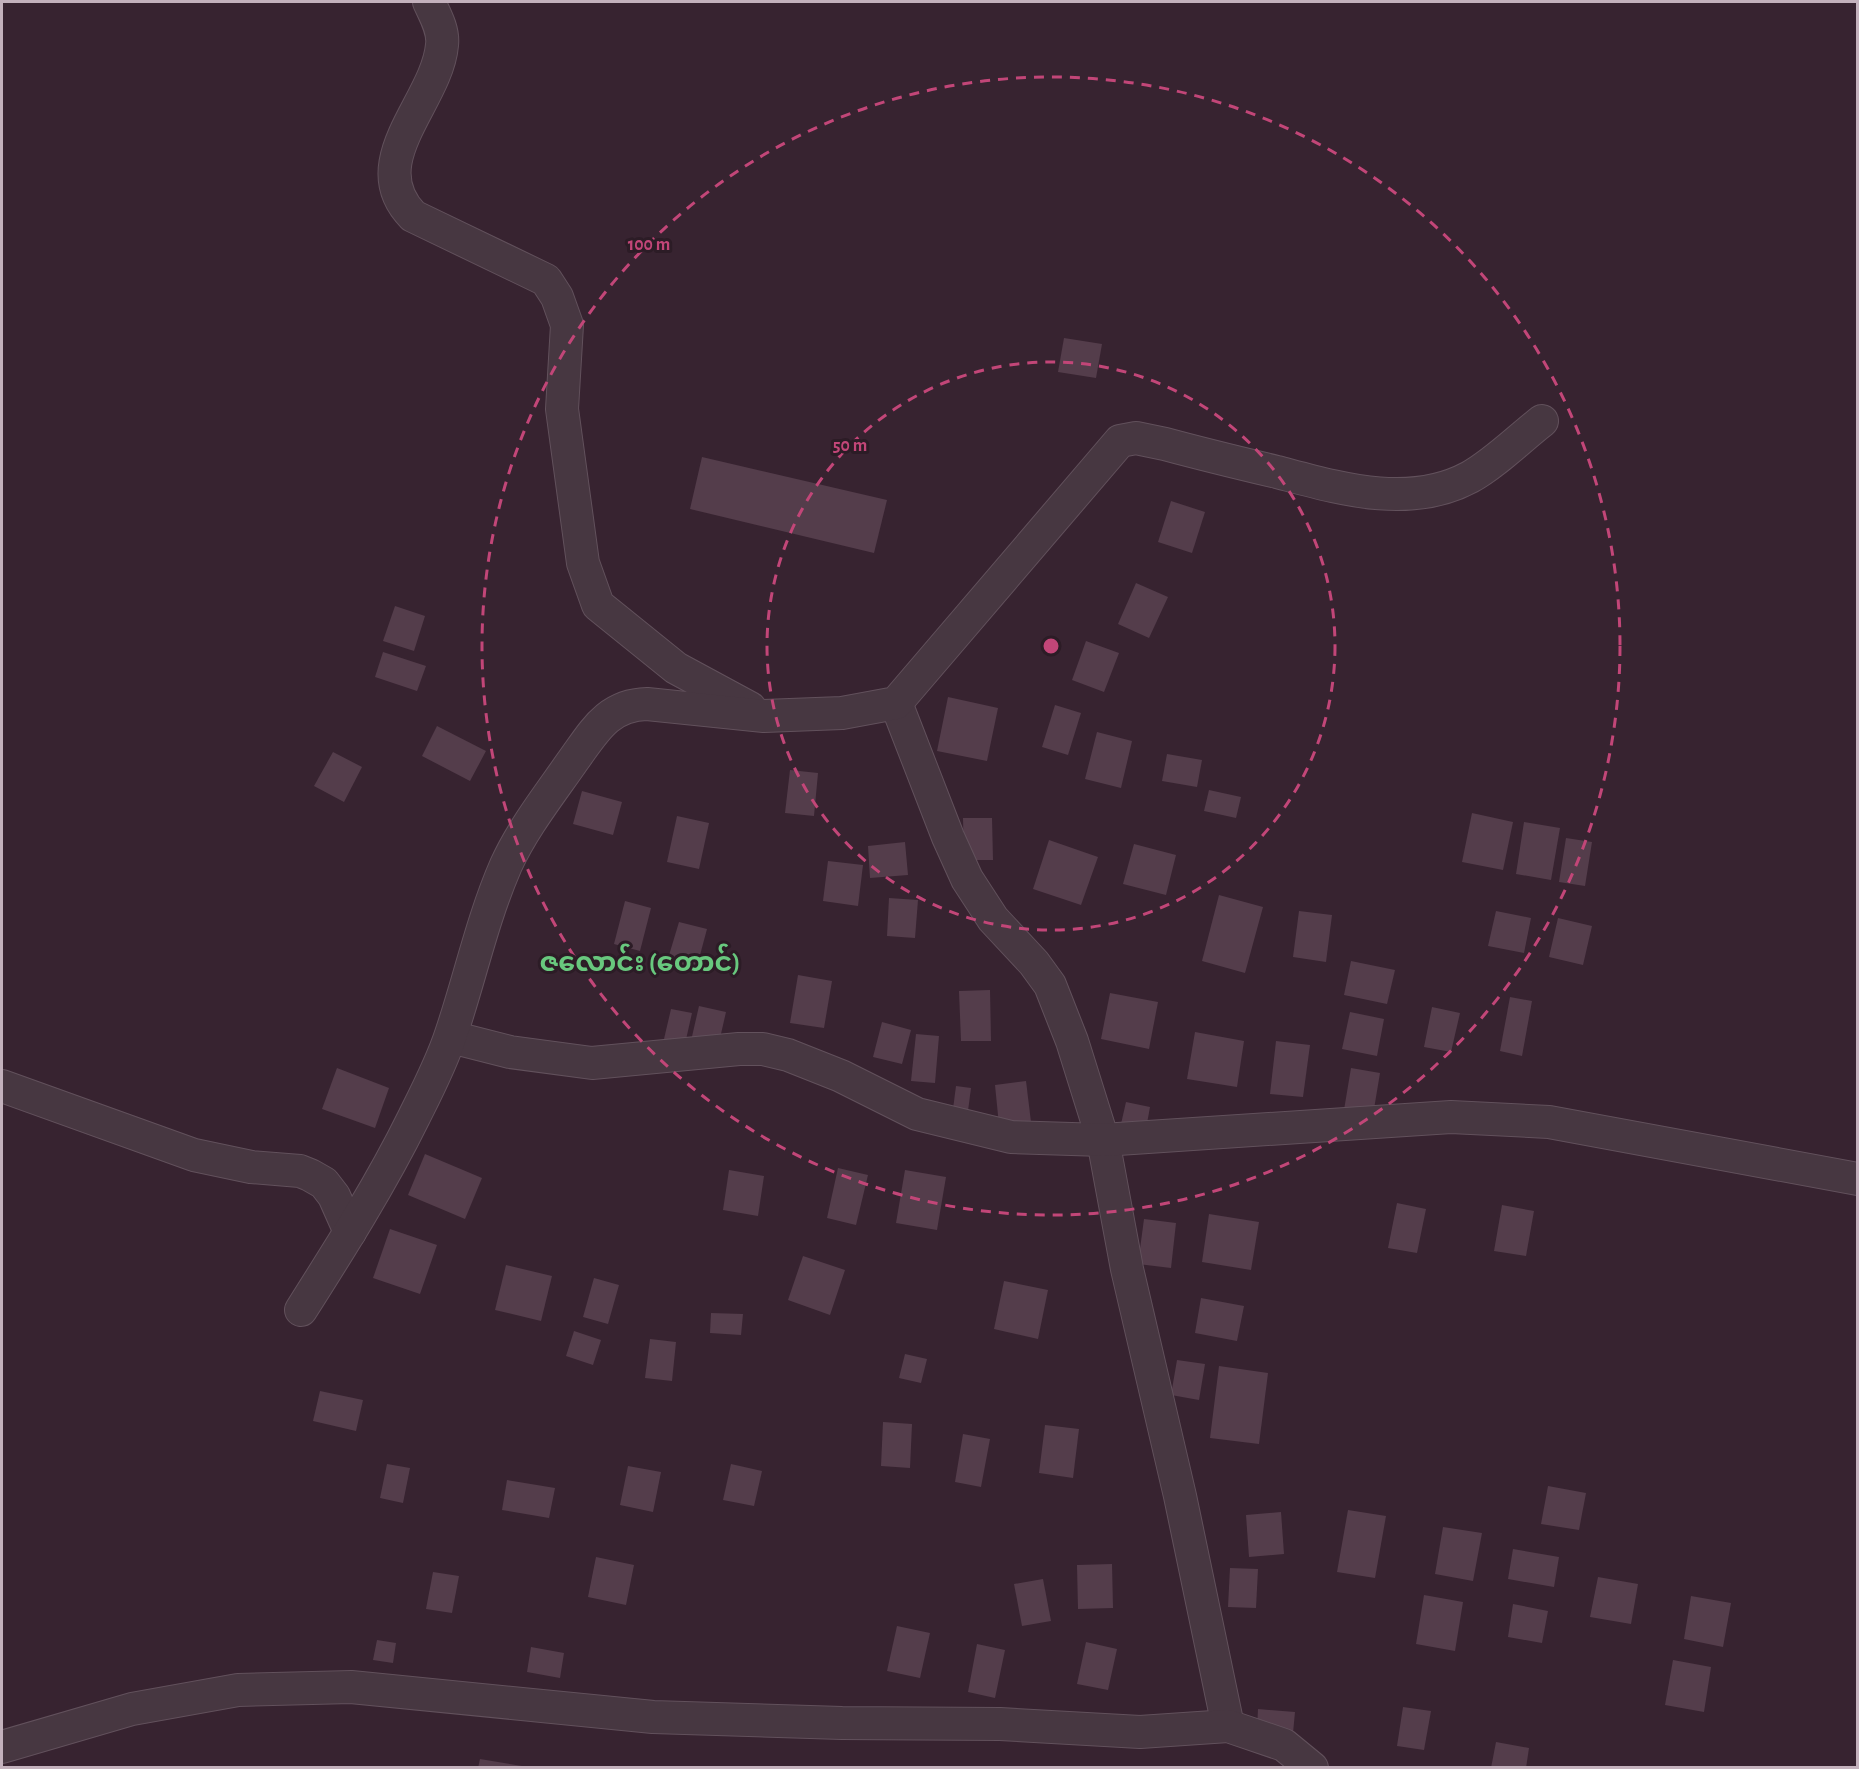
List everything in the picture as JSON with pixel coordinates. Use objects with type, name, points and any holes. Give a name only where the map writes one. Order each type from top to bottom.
[{"type":"street","points":[[429,2],[439,23],[443,43],[438,67],[397,150],[394,174],[402,205],[413,216],[546,280],[557,297],[567,325],[562,409],[582,563],[598,605],[676,668],[764,716]]},
{"type":"street","points":[[301,1310],[351,1232],[414,1117],[451,1037],[481,931],[507,864],[537,811],[600,723],[616,711],[630,704],[764,716],[842,713],[896,703],[1120,441],[1136,438],[1165,444],[1344,489],[1378,494],[1408,494],[1434,490],[1470,477],[1542,421]]},
{"type":"street","points":[[896,703],[948,837],[967,879],[993,919],[1034,963],[1050,985],[1072,1041],[1103,1140],[1127,1269],[1180,1496],[1228,1726]]},
{"type":"street","points":[[451,1037],[510,1052],[592,1063],[729,1049],[763,1049],[788,1055],[841,1076],[917,1114],[1011,1137],[1103,1140],[1451,1117],[1549,1122],[1857,1179]]},
{"type":"street","points":[[2,1086],[194,1155],[250,1167],[300,1171],[310,1175],[324,1183],[334,1196],[351,1232]]},
{"type":"street","points":[[2,1747],[132,1709],[238,1690],[351,1687],[653,1716],[842,1723],[1000,1724],[1140,1732],[1228,1726],[1284,1745],[1312,1767]]},
{"type":"building","points":[[1064,338],[1102,344],[1096,378],[1058,372]]},
{"type":"building","points":[[702,457],[887,500],[874,553],[690,509]]},
{"type":"building","points":[[1171,501],[1205,512],[1192,553],[1158,542]]},
{"type":"building","points":[[1136,583],[1168,597],[1149,638],[1118,624]]},
{"type":"building","points":[[395,606],[425,616],[414,651],[383,641]]},
{"type":"building","points":[[1086,641],[1119,653],[1104,692],[1072,680]]},
{"type":"building","points":[[383,652],[426,666],[417,691],[375,677]]},
{"type":"building","points":[[948,697],[998,708],[987,761],[937,751]]},
{"type":"building","points":[[1055,705],[1081,713],[1068,755],[1042,747]]},
{"type":"building","points":[[437,726],[486,751],[470,781],[422,756]]},
{"type":"building","points":[[1097,732],[1132,741],[1121,788],[1085,779]]},
{"type":"building","points":[[333,752],[362,767],[344,802],[314,786]]},
{"type":"building","points":[[1167,754],[1202,760],[1197,787],[1162,781]]},
{"type":"building","points":[[790,770],[818,773],[814,816],[785,813]]},
{"type":"building","points":[[1209,790],[1241,797],[1236,818],[1204,811]]},
{"type":"building","points":[[582,791],[622,802],[613,835],[573,824]]},
{"type":"building","points":[[1472,813],[1513,822],[1503,870],[1462,862]]},
{"type":"building","points":[[677,816],[709,823],[699,869],[667,862]]},
{"type":"building","points":[[963,818],[992,818],[993,860],[964,860]]},
{"type":"building","points":[[1524,822],[1560,828],[1551,880],[1516,874]]},
{"type":"building","points":[[1566,838],[1592,842],[1585,886],[1559,882]]},
{"type":"building","points":[[1049,840],[1098,857],[1081,905],[1033,889]]},
{"type":"building","points":[[905,842],[908,875],[870,878],[868,846]]},
{"type":"building","points":[[1134,844],[1176,855],[1166,895],[1123,884]]},
{"type":"building","points":[[828,861],[863,865],[858,906],[823,901]]},
{"type":"building","points":[[1219,895],[1263,907],[1245,973],[1202,961]]},
{"type":"building","points":[[889,898],[918,900],[915,938],[887,936]]},
{"type":"building","points":[[625,901],[651,908],[640,951],[614,944]]},
{"type":"building","points":[[1299,911],[1332,915],[1326,962],[1293,957]]},
{"type":"building","points":[[1496,911],[1531,918],[1524,953],[1488,946]]},
{"type":"building","points":[[1558,918],[1592,926],[1583,965],[1549,957]]},
{"type":"building","points":[[679,922],[707,929],[696,970],[667,962]]},
{"type":"building","points":[[1351,961],[1395,970],[1387,1004],[1344,995]]},
{"type":"building","points":[[798,975],[832,981],[824,1028],[790,1023]]},
{"type":"building","points":[[990,990],[991,1041],[961,1041],[959,991]]},
{"type":"building","points":[[1110,993],[1158,1002],[1149,1049],[1101,1039]]},
{"type":"building","points":[[1510,997],[1532,1001],[1522,1056],[1500,1051]]},
{"type":"building","points":[[699,1006],[726,1012],[718,1047],[691,1041]]},
{"type":"building","points":[[1432,1007],[1460,1013],[1451,1052],[1424,1047]]},
{"type":"building","points":[[671,1009],[692,1013],[685,1044],[664,1039]]},
{"type":"building","points":[[1350,1012],[1384,1019],[1377,1056],[1342,1049]]},
{"type":"building","points":[[882,1022],[911,1030],[902,1064],[873,1057]]},
{"type":"building","points":[[1195,1032],[1244,1041],[1237,1087],[1187,1079]]},
{"type":"building","points":[[916,1034],[939,1036],[935,1083],[911,1081]]},
{"type":"building","points":[[1276,1041],[1310,1045],[1303,1097],[1270,1094]]},
{"type":"building","points":[[337,1068],[389,1088],[375,1128],[322,1109]]},
{"type":"building","points":[[1351,1068],[1380,1073],[1373,1115],[1344,1110]]},
{"type":"building","points":[[1026,1081],[1031,1122],[999,1125],[995,1085]]},
{"type":"building","points":[[956,1086],[971,1088],[968,1111],[953,1109]]},
{"type":"building","points":[[1126,1102],[1150,1107],[1146,1129],[1121,1124]]},
{"type":"building","points":[[425,1154],[482,1178],[465,1219],[408,1195]]},
{"type":"building","points":[[838,1168],[868,1175],[856,1225],[827,1218]]},
{"type":"building","points":[[729,1170],[764,1176],[758,1216],[723,1210]]},
{"type":"building","points":[[905,1170],[946,1177],[937,1230],[896,1223]]},
{"type":"building","points":[[1397,1203],[1426,1209],[1417,1253],[1388,1248]]},
{"type":"building","points":[[1502,1205],[1534,1211],[1526,1256],[1494,1251]]},
{"type":"building","points":[[1209,1214],[1259,1222],[1251,1270],[1202,1262]]},
{"type":"building","points":[[1144,1219],[1176,1223],[1171,1268],[1138,1264]]},
{"type":"building","points":[[390,1229],[437,1245],[420,1294],[373,1278]]},
{"type":"building","points":[[803,1256],[845,1270],[830,1315],[788,1300]]},
{"type":"building","points":[[506,1265],[552,1276],[541,1321],[495,1310]]},
{"type":"building","points":[[594,1278],[619,1285],[608,1324],[583,1317]]},
{"type":"building","points":[[1004,1281],[1048,1290],[1038,1339],[994,1329]]},
{"type":"building","points":[[1201,1298],[1244,1306],[1237,1341],[1195,1333]]},
{"type":"building","points":[[711,1313],[743,1314],[741,1335],[710,1333]]},
{"type":"building","points":[[574,1331],[601,1340],[593,1365],[566,1356]]},
{"type":"building","points":[[650,1339],[676,1342],[672,1381],[645,1378]]},
{"type":"building","points":[[905,1354],[927,1359],[921,1383],[899,1378]]},
{"type":"building","points":[[1177,1360],[1205,1364],[1199,1400],[1171,1395]]},
{"type":"building","points":[[1219,1366],[1268,1373],[1259,1444],[1210,1438]]},
{"type":"building","points":[[320,1391],[363,1400],[356,1431],[313,1421]]},
{"type":"building","points":[[883,1422],[912,1424],[910,1468],[881,1466]]},
{"type":"building","points":[[1045,1425],[1079,1429],[1073,1478],[1039,1473]]},
{"type":"building","points":[[963,1434],[990,1439],[981,1487],[955,1482]]},
{"type":"building","points":[[387,1464],[410,1468],[403,1503],[380,1498]]},
{"type":"building","points":[[731,1464],[762,1471],[754,1506],[723,1500]]},
{"type":"building","points":[[628,1466],[661,1472],[653,1512],[620,1505]]},
{"type":"building","points":[[507,1480],[555,1488],[549,1518],[502,1510]]},
{"type":"building","points":[[1548,1486],[1586,1493],[1579,1530],[1541,1524]]},
{"type":"building","points":[[1348,1510],[1386,1516],[1375,1578],[1337,1572]]},
{"type":"building","points":[[1281,1512],[1284,1554],[1249,1557],[1246,1515]]},
{"type":"building","points":[[1443,1527],[1482,1533],[1473,1581],[1435,1574]]},
{"type":"building","points":[[1513,1549],[1559,1557],[1554,1587],[1508,1579]]},
{"type":"building","points":[[596,1557],[634,1565],[626,1605],[588,1597]]},
{"type":"building","points":[[1112,1564],[1113,1608],[1078,1609],[1077,1565]]},
{"type":"building","points":[[1230,1568],[1258,1569],[1256,1608],[1228,1607]]},
{"type":"building","points":[[433,1572],[459,1576],[452,1613],[426,1609]]},
{"type":"building","points":[[1598,1577],[1638,1584],[1631,1624],[1590,1617]]},
{"type":"building","points":[[1043,1579],[1051,1621],[1022,1626],[1014,1584]]},
{"type":"building","points":[[1424,1595],[1463,1602],[1455,1651],[1416,1644]]},
{"type":"building","points":[[1691,1596],[1731,1603],[1723,1647],[1684,1639]]},
{"type":"building","points":[[1513,1604],[1548,1611],[1542,1643],[1508,1637]]},
{"type":"building","points":[[897,1626],[930,1633],[920,1678],[887,1671]]},
{"type":"building","points":[[377,1640],[396,1643],[393,1663],[373,1660]]},
{"type":"building","points":[[1086,1642],[1117,1649],[1108,1690],[1077,1684]]},
{"type":"building","points":[[977,1644],[1005,1650],[995,1698],[968,1692]]},
{"type":"building","points":[[531,1647],[564,1653],[560,1678],[527,1672]]},
{"type":"building","points":[[1673,1660],[1711,1667],[1704,1712],[1665,1705]]},
{"type":"building","points":[[1403,1707],[1431,1711],[1424,1750],[1397,1746]]},
{"type":"building","points":[[1258,1709],[1295,1712],[1293,1733],[1257,1730]]},
{"type":"building","points":[[1496,1742],[1529,1748],[1526,1768],[1491,1768]]},
{"type":"building","points":[[480,1759],[522,1766],[522,1768],[478,1768]]},
{"type":"district","name":"ဇလောင်း (တောင်)","points":[[640,962]]}]
